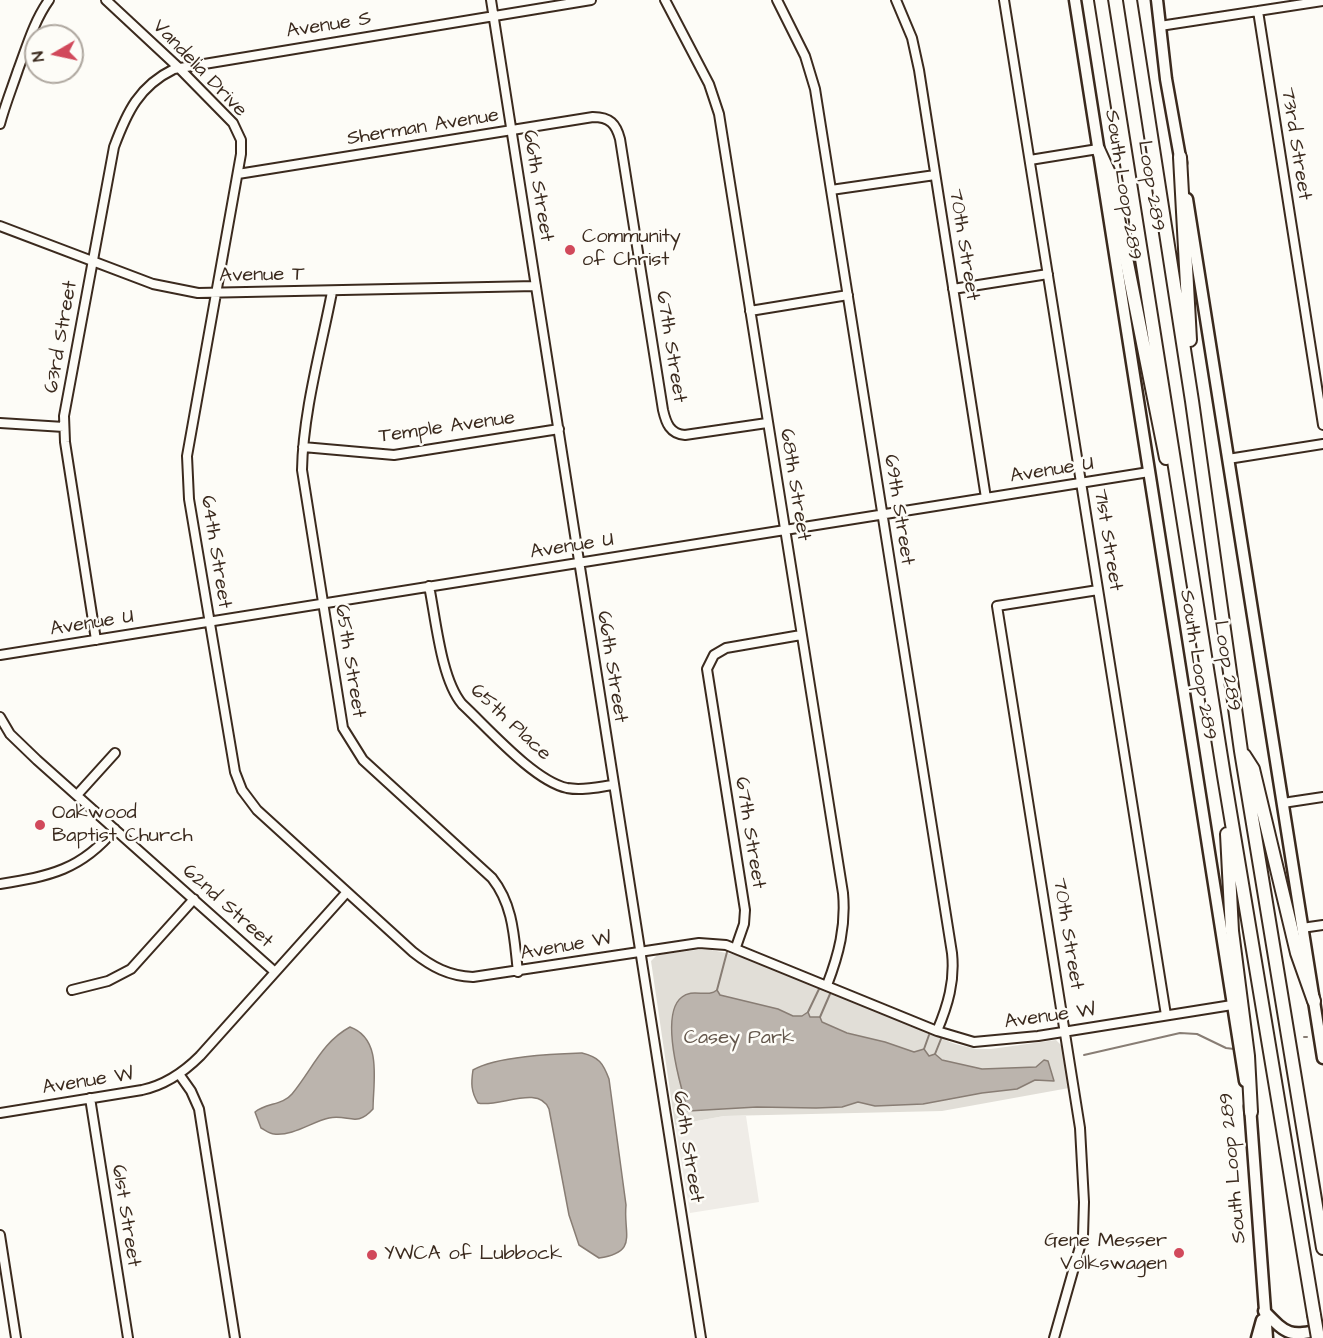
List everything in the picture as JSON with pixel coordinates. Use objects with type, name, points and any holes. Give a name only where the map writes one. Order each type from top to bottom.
[{"type":"highway","name":"Loop 289","points":[[1101,0],[1224,776],[1318,1338]]},
{"type":"highway","name":"Loop 289","points":[[1130,0],[1192,401],[1241,751],[1323,1248]]},
{"type":"highway","points":[[1098,149],[1109,173],[1169,477],[1193,579]]},
{"type":"highway","points":[[1180,157],[1192,401]]},
{"type":"highway","points":[[1241,751],[1253,769],[1297,953],[1314,1001]]},
{"type":"highway","points":[[1224,776],[1232,931],[1248,1056],[1251,1112]]},
{"type":"main road","name":"South Loop 289","points":[[1075,0],[1232,1005],[1251,1112],[1267,1338]]},
{"type":"main road","points":[[1157,0],[1166,79],[1323,1058]]},
{"type":"main road","points":[[1264,1311],[1284,1331],[1296,1334],[1323,1330]]},
{"type":"main road","points":[[1257,1338],[1264,1311]]},
{"type":"street","points":[[0,124],[30,37],[41,11],[49,0]]},
{"type":"street","name":"Vandelia Drive","points":[[106,0],[179,68],[237,129],[241,140],[238,174]]},
{"type":"street","name":"66th Street","points":[[491,0],[701,1338]]},
{"type":"street","name":"Avenue S","points":[[179,68],[591,0]]},
{"type":"street","name":"68th Street","points":[[665,0],[709,84],[716,104],[844,906],[840,947],[827,985]]},
{"type":"street","name":"69th Street","points":[[777,0],[805,56],[812,77],[952,953],[953,973],[949,999],[937,1031]]},
{"type":"street","name":"70th Street","points":[[896,0],[912,38],[986,498]]},
{"type":"street","name":"71st Street","points":[[1004,0],[1166,1015]]},
{"type":"street","points":[[1160,26],[1323,0]]},
{"type":"street","name":"73rd Street","points":[[1258,11],[1323,425]]},
{"type":"street","name":"63rd Street","points":[[96,640],[64,428],[114,147],[125,116],[135,100],[161,75],[179,68]]},
{"type":"street","name":"Sherman Avenue","points":[[238,174],[593,117],[602,117],[612,122]]},
{"type":"street","name":"67th Street","points":[[612,122],[616,126],[620,139],[663,410],[668,426],[675,433],[693,435],[767,423]]},
{"type":"street","points":[[1030,160],[1098,149]]},
{"type":"street","name":"64th Street","points":[[238,174],[187,456],[189,499],[235,772],[242,790],[257,810],[347,892]]},
{"type":"street","points":[[831,190],[935,175]]},
{"type":"street","name":"Avenue T","points":[[0,226],[153,284],[178,291],[333,292],[536,286]]},
{"type":"street","points":[[953,289],[1047,274]]},
{"type":"street","name":"65th Street","points":[[333,292],[303,447],[302,470],[343,728],[350,742],[369,767],[492,878],[501,890],[507,901],[511,918],[518,972]]},
{"type":"street","points":[[750,311],[848,295]]},
{"type":"street","points":[[0,423],[64,428]]},
{"type":"street","name":"Temple Avenue","points":[[303,447],[394,455],[559,429]]},
{"type":"street","points":[[1228,459],[1323,444]]},
{"type":"street","name":"Avenue U","points":[[0,655],[1149,472]]},
{"type":"street","name":"65th Place","points":[[429,586],[445,668],[455,694],[462,704],[532,770],[550,781],[582,790],[613,785]]},
{"type":"street","name":"70th Street","points":[[1054,1338],[1078,1254],[1084,1221],[1080,1128],[997,606],[1098,590]]},
{"type":"street","name":"67th Street","points":[[736,947],[744,924],[745,910],[707,677],[708,663],[719,650],[731,646],[801,635]]},
{"type":"street","name":"62nd Street","points":[[0,717],[10,734],[275,972]]},
{"type":"street","points":[[77,795],[115,753]]},
{"type":"street","points":[[1283,803],[1323,797]]},
{"type":"street","points":[[0,884],[59,872],[80,861],[99,847],[115,828]]},
{"type":"street","name":"Avenue W","points":[[0,1113],[156,1087],[179,1074],[200,1056],[347,892],[430,966],[458,976],[473,977],[518,972],[640,951],[712,943],[736,947],[937,1031],[974,1042],[1066,1031],[1232,1005]]},
{"type":"street","points":[[72,990],[108,981],[131,969],[194,899]]},
{"type":"street","points":[[1302,928],[1323,925]]},
{"type":"street","points":[[179,1074],[194,1097],[201,1119],[235,1338]]},
{"type":"street","name":"61st Street","points":[[90,1098],[128,1338]]},
{"type":"street","points":[[0,1235],[16,1338]]},
{"type":"shaded area","points":[[717,990],[720,995],[778,1009],[793,1016],[802,1016],[808,1012],[810,1017],[820,1017],[822,1022],[847,1033],[914,1052],[924,1049],[929,1056],[935,1054],[942,1060],[982,1069],[1036,1067],[1044,1060],[1048,1061],[1054,1081],[1035,1080],[1017,1089],[923,1104],[875,1106],[858,1102],[842,1107],[757,1107],[688,1111],[674,1052],[672,1019],[675,1006],[686,994],[709,993]]},
{"type":"shaded area","points":[[350,1027],[368,1041],[372,1051],[374,1062],[373,1109],[362,1118],[329,1118],[288,1133],[272,1134],[261,1128],[255,1112],[288,1098],[325,1048],[340,1033]]},
{"type":"shaded area","points":[[582,1053],[593,1056],[600,1062],[609,1079],[626,1205],[627,1233],[624,1246],[612,1255],[599,1258],[579,1245],[569,1215],[549,1109],[544,1102],[527,1097],[496,1103],[478,1103],[472,1087],[473,1070],[483,1065],[526,1057]]},
{"type":"shaded area","points":[[724,1116],[746,1116],[759,1202],[690,1213],[675,1125]]},
{"type":"green space","name":"Casey Park","points":[[711,950],[737,955],[955,1044],[976,1049],[991,1049],[1056,1040],[1062,1046],[1069,1088],[942,1111],[724,1116],[675,1125],[651,961],[657,955]]},
{"type":"waterway","points":[[717,990],[727,952]]},
{"type":"waterway","points":[[808,1012],[819,989]]},
{"type":"waterway","points":[[820,1017],[830,994]]},
{"type":"waterway","points":[[1084,1055],[1180,1033],[1197,1034],[1226,1048],[1234,1049]]},
{"type":"waterway","points":[[924,1049],[929,1035]]},
{"type":"waterway","points":[[935,1054],[941,1039]]},
{"type":"place","name":"Community of Christ","points":[[570,250]]},
{"type":"place","name":"Oakwood Baptist Church","points":[[40,825]]},
{"type":"place","name":"Gene Messer Volkswagen","points":[[1179,1253]]},
{"type":"place","name":"YWCA of Lubbock","points":[[372,1255]]}]
